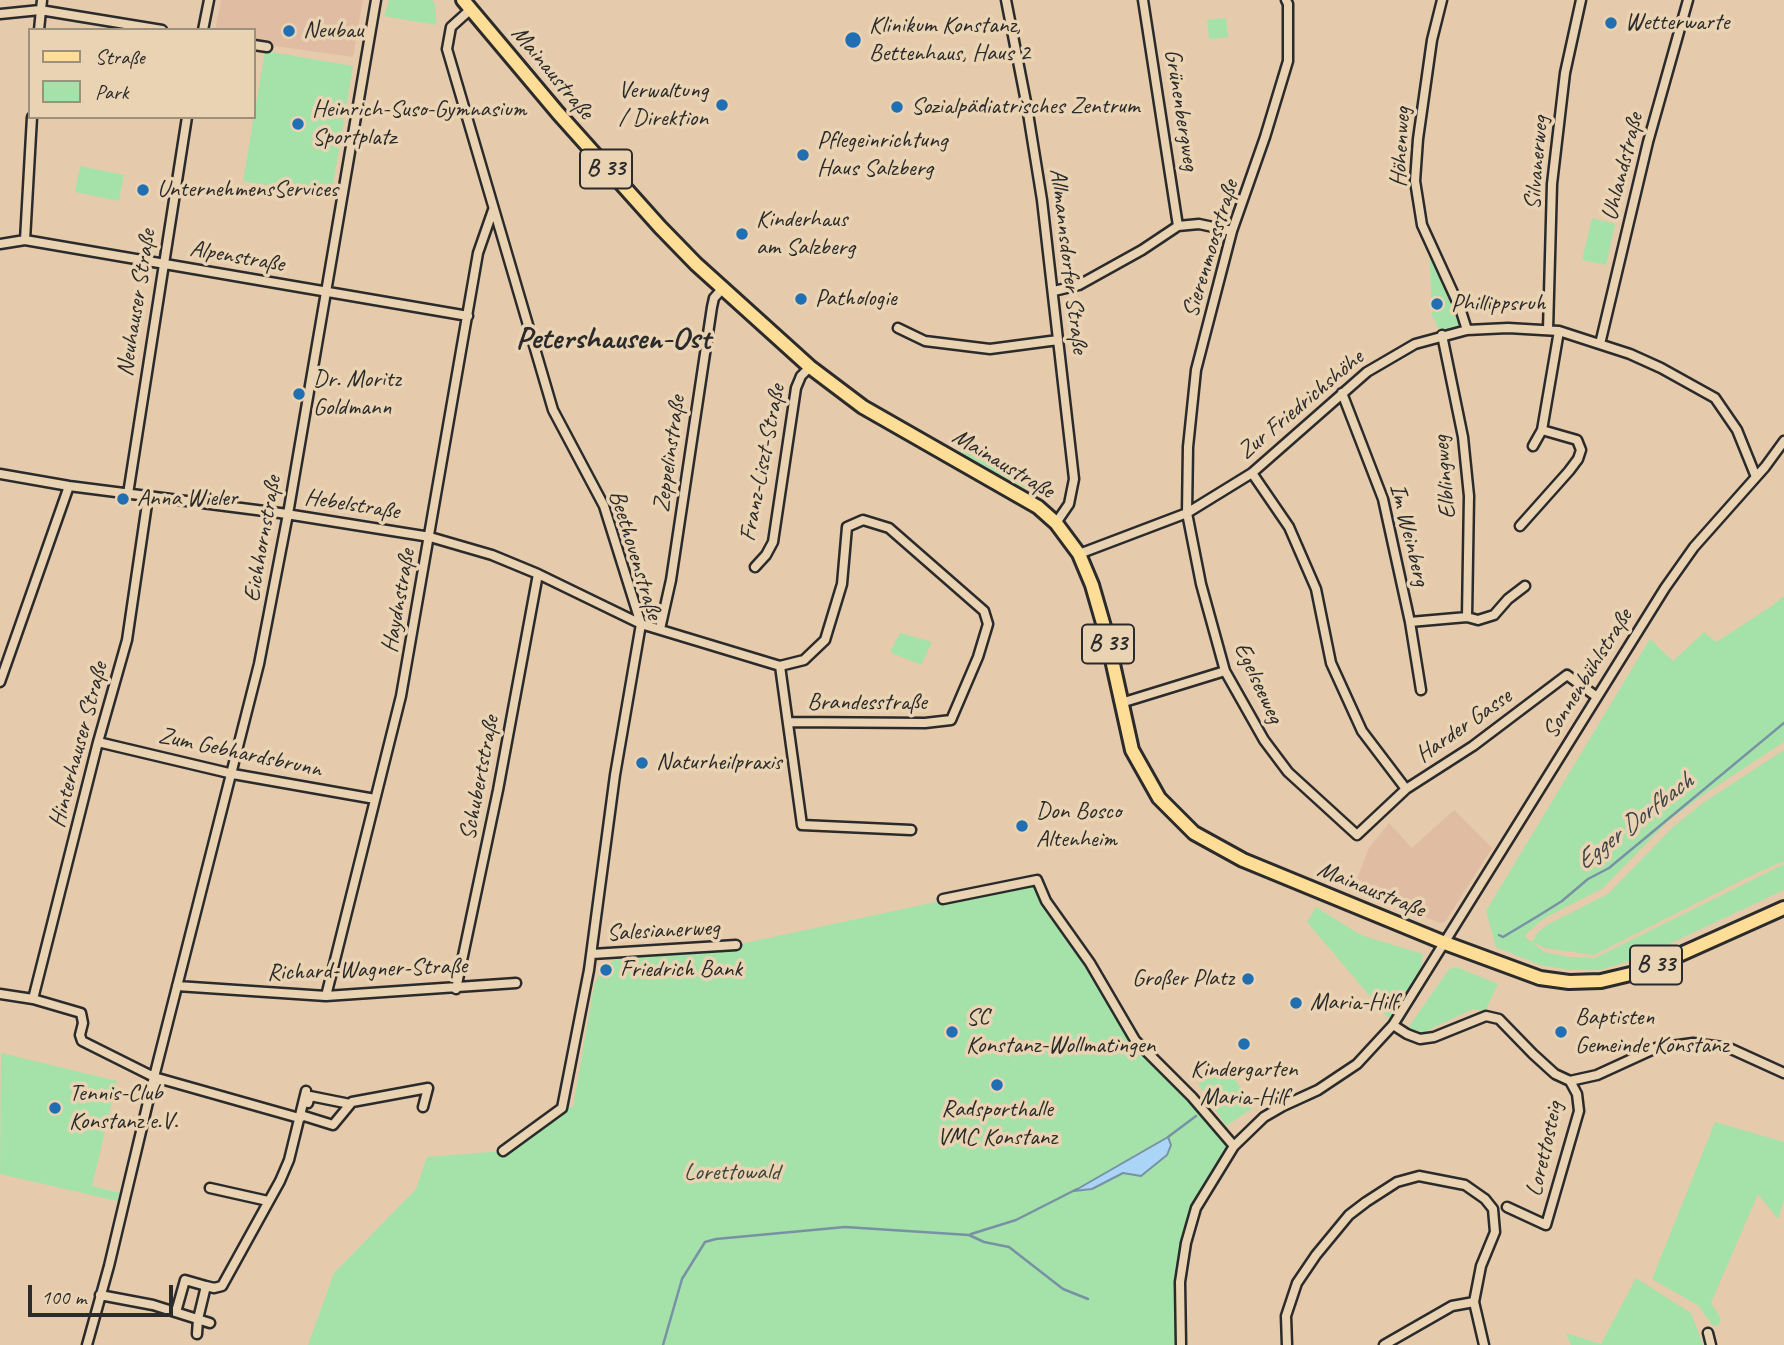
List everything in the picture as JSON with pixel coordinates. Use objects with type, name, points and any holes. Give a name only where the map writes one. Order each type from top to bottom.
[{"type":"main road","name":"Mainaustraße","points":[[467,4],[660,228],[810,367],[863,407],[1038,508],[1056,523],[1079,554],[1092,585],[1132,750],[1159,798],[1195,833],[1243,860],[1445,943],[1540,978],[1569,982],[1601,981],[1643,971],[1784,908]]},
{"type":"street","points":[[39,28],[41,0]]},
{"type":"street","points":[[203,28],[209,0]]},
{"type":"street","name":"Eichhornstraße","points":[[87,1345],[259,664],[288,514],[376,0]]},
{"type":"street","name":"Allmannsdorfer Straße","points":[[1006,0],[1027,107],[1054,291],[1074,480],[1069,504],[1056,523]]},
{"type":"street","name":"Grünenbergweg","points":[[1143,0],[1178,226]]},
{"type":"street","name":"Sierenmoosstraße","points":[[1187,513],[1188,447],[1196,370],[1232,231],[1262,148],[1288,61],[1286,0]]},
{"type":"street","name":"Höhenweg","points":[[1442,0],[1432,40],[1415,181],[1422,225],[1460,308],[1467,330]]},
{"type":"street","name":"Silvanerweg","points":[[1548,330],[1552,184],[1565,73],[1581,0]]},
{"type":"street","name":"Uhlandstraße","points":[[1601,344],[1648,142],[1688,0]]},
{"type":"street","name":"Beethovenstraße","points":[[467,4],[451,27],[447,49],[553,410],[604,506],[641,624],[615,775],[592,954],[562,1108],[503,1151]]},
{"type":"street","points":[[0,14],[40,10],[150,28]]},
{"type":"street","points":[[256,45],[267,47]]},
{"type":"street","points":[[24,240],[32,119]]},
{"type":"street","name":"Neuhauser Straße","points":[[128,494],[187,119]]},
{"type":"street","name":"Haydnstraße","points":[[326,996],[401,696],[478,253],[493,211]]},
{"type":"street","points":[[1054,291],[1079,285],[1142,250],[1178,226],[1199,225],[1232,231]]},
{"type":"street","name":"Alpenstraße","points":[[0,244],[24,240],[468,316]]},
{"type":"street","name":"Zeppelinstraße","points":[[660,629],[671,580],[712,307],[714,298],[723,288]]},
{"type":"street","points":[[898,328],[925,341],[990,349],[1058,340]]},
{"type":"street","name":"Zur Friedrichshöhe","points":[[1079,554],[1187,513],[1252,474],[1367,372],[1415,344],[1467,330],[1507,328],[1559,331],[1601,344],[1661,368],[1715,398],[1737,430],[1756,477]]},
{"type":"street","points":[[1533,446],[1542,430],[1555,367],[1559,331]]},
{"type":"street","name":"Elblingweg","points":[[1442,335],[1463,437],[1468,484],[1467,617]]},
{"type":"street","name":"Franz-Liszt-Straße","points":[[755,567],[773,542],[796,388],[801,376],[810,367]]},
{"type":"street","name":"Im Weinberg","points":[[1342,393],[1383,499],[1410,622],[1421,691]]},
{"type":"street","points":[[1520,526],[1569,471],[1581,450],[1577,440],[1542,430]]},
{"type":"street","name":"Sonnenbühlstraße","points":[[1181,1345],[1180,1282],[1192,1220],[1196,1208],[1234,1146],[1264,1117],[1283,1105],[1318,1090],[1357,1064],[1393,1025],[1665,588],[1694,547],[1784,441]]},
{"type":"street","name":"Hebelstraße","points":[[0,474],[148,497],[288,514],[430,537],[492,555],[641,624],[780,666]]},
{"type":"street","points":[[1252,474],[1289,527],[1316,589],[1331,663],[1362,731],[1406,789]]},
{"type":"street","points":[[0,682],[69,486]]},
{"type":"street","name":"Hinterhauser Straße","points":[[33,999],[98,742],[127,640],[148,497]]},
{"type":"street","name":"Egelseeweg","points":[[1187,513],[1201,584],[1225,671],[1264,740],[1289,772],[1357,835]]},
{"type":"street","name":"Brandesstraße","points":[[780,666],[804,660],[825,640],[842,584],[847,527],[863,520],[889,528],[984,611],[988,624],[975,666],[951,720],[925,723],[789,722]]},
{"type":"street","name":"Schubertstraße","points":[[456,989],[498,790],[538,574]]},
{"type":"street","points":[[1410,622],[1467,617],[1478,620],[1494,615],[1508,599],[1525,586]]},
{"type":"street","points":[[780,666],[802,825],[911,830]]},
{"type":"street","points":[[1121,703],[1225,671]]},
{"type":"street","name":"Harder Gasse","points":[[1357,835],[1406,789],[1474,746],[1567,675],[1597,696]]},
{"type":"street","name":"Zum Gebhardsbrunn","points":[[98,742],[233,774],[375,799]]},
{"type":"street","points":[[943,898],[1037,880],[1046,901],[1090,963],[1135,1040],[1192,1097],[1234,1146]]},
{"type":"street","name":"Salesianerweg","points":[[592,954],[736,946]]},
{"type":"street","name":"Richard-Wagner-Straße","points":[[177,986],[326,996],[516,983]]},
{"type":"street","points":[[0,993],[81,1013],[82,1041],[154,1077],[333,1125],[350,1104]]},
{"type":"street","name":"Lorettosteig","points":[[1393,1025],[1420,1039],[1434,1037],[1486,1016],[1499,1020],[1532,1055],[1555,1074],[1570,1081],[1577,1094],[1579,1111],[1546,1225],[1507,1207]]},
{"type":"street","points":[[1570,1081],[1598,1075],[1656,1048],[1693,1043],[1729,1048],[1784,1073]]},
{"type":"street","points":[[176,1312],[185,1280],[214,1288],[222,1286],[280,1181],[310,1096],[350,1104],[428,1088],[423,1107]]},
{"type":"street","points":[[302,1117],[306,1091]]},
{"type":"street","points":[[1287,1345],[1286,1315],[1297,1283],[1330,1237],[1366,1202],[1397,1182],[1419,1176],[1465,1185],[1485,1199],[1493,1209],[1494,1231],[1482,1266],[1474,1303],[1484,1345]]},
{"type":"street","points":[[210,1188],[268,1201]]},
{"type":"street","points":[[197,1334],[206,1286]]},
{"type":"street","points":[[100,1294],[210,1323]]},
{"type":"street","points":[[1384,1345],[1452,1306],[1474,1303]]},
{"type":"street","points":[[1707,1333],[1711,1345]]},
{"type":"shaded area","points":[[221,0],[363,0],[353,57],[256,43],[256,28],[215,28]]},
{"type":"shaded area","points":[[1454,810],[1492,848],[1445,922],[1440,923],[1382,899],[1384,891],[1357,879],[1369,848],[1389,823],[1412,848]]},
{"type":"green space","points":[[389,0],[432,0],[435,4],[436,25],[384,16]]},
{"type":"green space","points":[[1226,18],[1228,37],[1209,39],[1207,20]]},
{"type":"green space","name":"Heinrich-Suso-Gymnasium Sportplatz","points":[[265,51],[353,66],[331,196],[243,181],[253,119],[256,119]]},
{"type":"green space","points":[[80,166],[124,175],[119,201],[75,192]]},
{"type":"green space","points":[[1592,218],[1615,224],[1606,265],[1582,260]]},
{"type":"green space","points":[[1429,240],[1465,329],[1442,335],[1432,315]]},
{"type":"green space","points":[[957,451],[997,466],[1012,475],[1027,490]]},
{"type":"green space","points":[[1784,596],[1784,742],[1668,821],[1603,888],[1543,919],[1524,936],[1544,952],[1595,958],[1784,864],[1784,890],[1639,958],[1600,970],[1570,970],[1540,965],[1496,947],[1486,911],[1650,639],[1673,661],[1704,632],[1716,642]]},
{"type":"green space","points":[[900,633],[932,642],[921,665],[890,652]]},
{"type":"green space","points":[[1784,750],[1784,861],[1594,955],[1545,948],[1532,942],[1537,933],[1547,925],[1608,894],[1673,827],[1704,802]]},
{"type":"green space","name":"Lorettowald","points":[[1037,880],[1135,1040],[1234,1146],[1196,1208],[1180,1282],[1181,1345],[308,1345],[334,1273],[416,1189],[427,1157],[503,1151],[562,1108],[573,1107],[594,986],[603,966],[617,959],[736,945]]},
{"type":"green space","points":[[1316,907],[1361,935],[1423,954],[1420,974],[1391,1021],[1307,922]]},
{"type":"green space","points":[[1456,967],[1498,984],[1485,1011],[1473,1009],[1424,1032],[1406,1031],[1449,969]]},
{"type":"green space","name":"Tennis-Club Konstanz e.V.","points":[[1,1053],[117,1081],[92,1186],[120,1193],[117,1201],[0,1174]]},
{"type":"green space","points":[[1226,1065],[1253,1108],[1226,1126],[1198,1084]]},
{"type":"green space","points":[[1715,1122],[1784,1142],[1784,1201],[1778,1219],[1758,1194],[1711,1303],[1721,1319],[1718,1326],[1712,1325],[1699,1306],[1652,1279]]},
{"type":"green space","points":[[1636,1278],[1691,1313],[1703,1345],[1571,1345],[1566,1333],[1601,1344]]},
{"type":"water","points":[[1168,1137],[1171,1145],[1167,1155],[1141,1176],[1123,1173],[1092,1189],[1074,1191]]},
{"type":"waterway","name":"Egger Dorfbach","points":[[1499,935],[1503,937],[1538,916],[1562,901],[1588,879],[1609,868],[1784,723]]},
{"type":"waterway","points":[[1168,1137],[1196,1116]]},
{"type":"waterway","points":[[971,1234],[1016,1220],[1077,1189]]},
{"type":"waterway","points":[[663,1345],[682,1279],[705,1242],[716,1239],[845,1227],[969,1235],[984,1242],[1009,1247],[1063,1289],[1088,1299]]},
{"type":"place","name":"Wetterwarte","points":[[1611,23]]},
{"type":"place","name":"Neubau","points":[[289,31]]},
{"type":"place","name":"Klinikum Konstanz, Bettenhaus, Haus 2","points":[[853,40]]},
{"type":"place","name":"Verwaltung / Direktion","points":[[722,105]]},
{"type":"place","name":"Sozialpädiatrisches Zentrum","points":[[897,107]]},
{"type":"place","name":"Heinrich-Suso-Gymnasium Sportplatz","points":[[298,124]]},
{"type":"place","name":"Pflegeinrichtung Haus Salzberg","points":[[803,155]]},
{"type":"place","name":"UnternehmensServices","points":[[143,190]]},
{"type":"place","name":"Kinderhaus am Salzberg","points":[[742,234]]},
{"type":"place","name":"Pathologie","points":[[801,299]]},
{"type":"place","name":"Phillippsruh","points":[[1437,304]]},
{"type":"place","name":"Dr. Moritz Goldmann","points":[[299,394]]},
{"type":"place","name":"Anna Wieler","points":[[123,499]]},
{"type":"place","name":"Naturheilpraxis","points":[[642,763]]},
{"type":"place","name":"Don Bosco Altenheim","points":[[1022,826]]},
{"type":"place","name":"Friedrich Bank","points":[[606,970]]},
{"type":"place","name":"Großer Platz","points":[[1248,979]]},
{"type":"place","name":"Maria-Hilf","points":[[1296,1003]]},
{"type":"place","name":"SC Konstanz-Wollmatingen","points":[[952,1032]]},
{"type":"place","name":"Baptisten Gemeinde Konstanz","points":[[1561,1032]]},
{"type":"place","name":"Kindergarten Maria-Hilf","points":[[1244,1044]]},
{"type":"place","name":"Radsporthalle VMC Konstanz","points":[[997,1085]]},
{"type":"place","name":"Tennis-Club Konstanz e.V.","points":[[55,1108]]},
{"type":"district","name":"Petershausen-Ost","points":[[613,340]]}]
